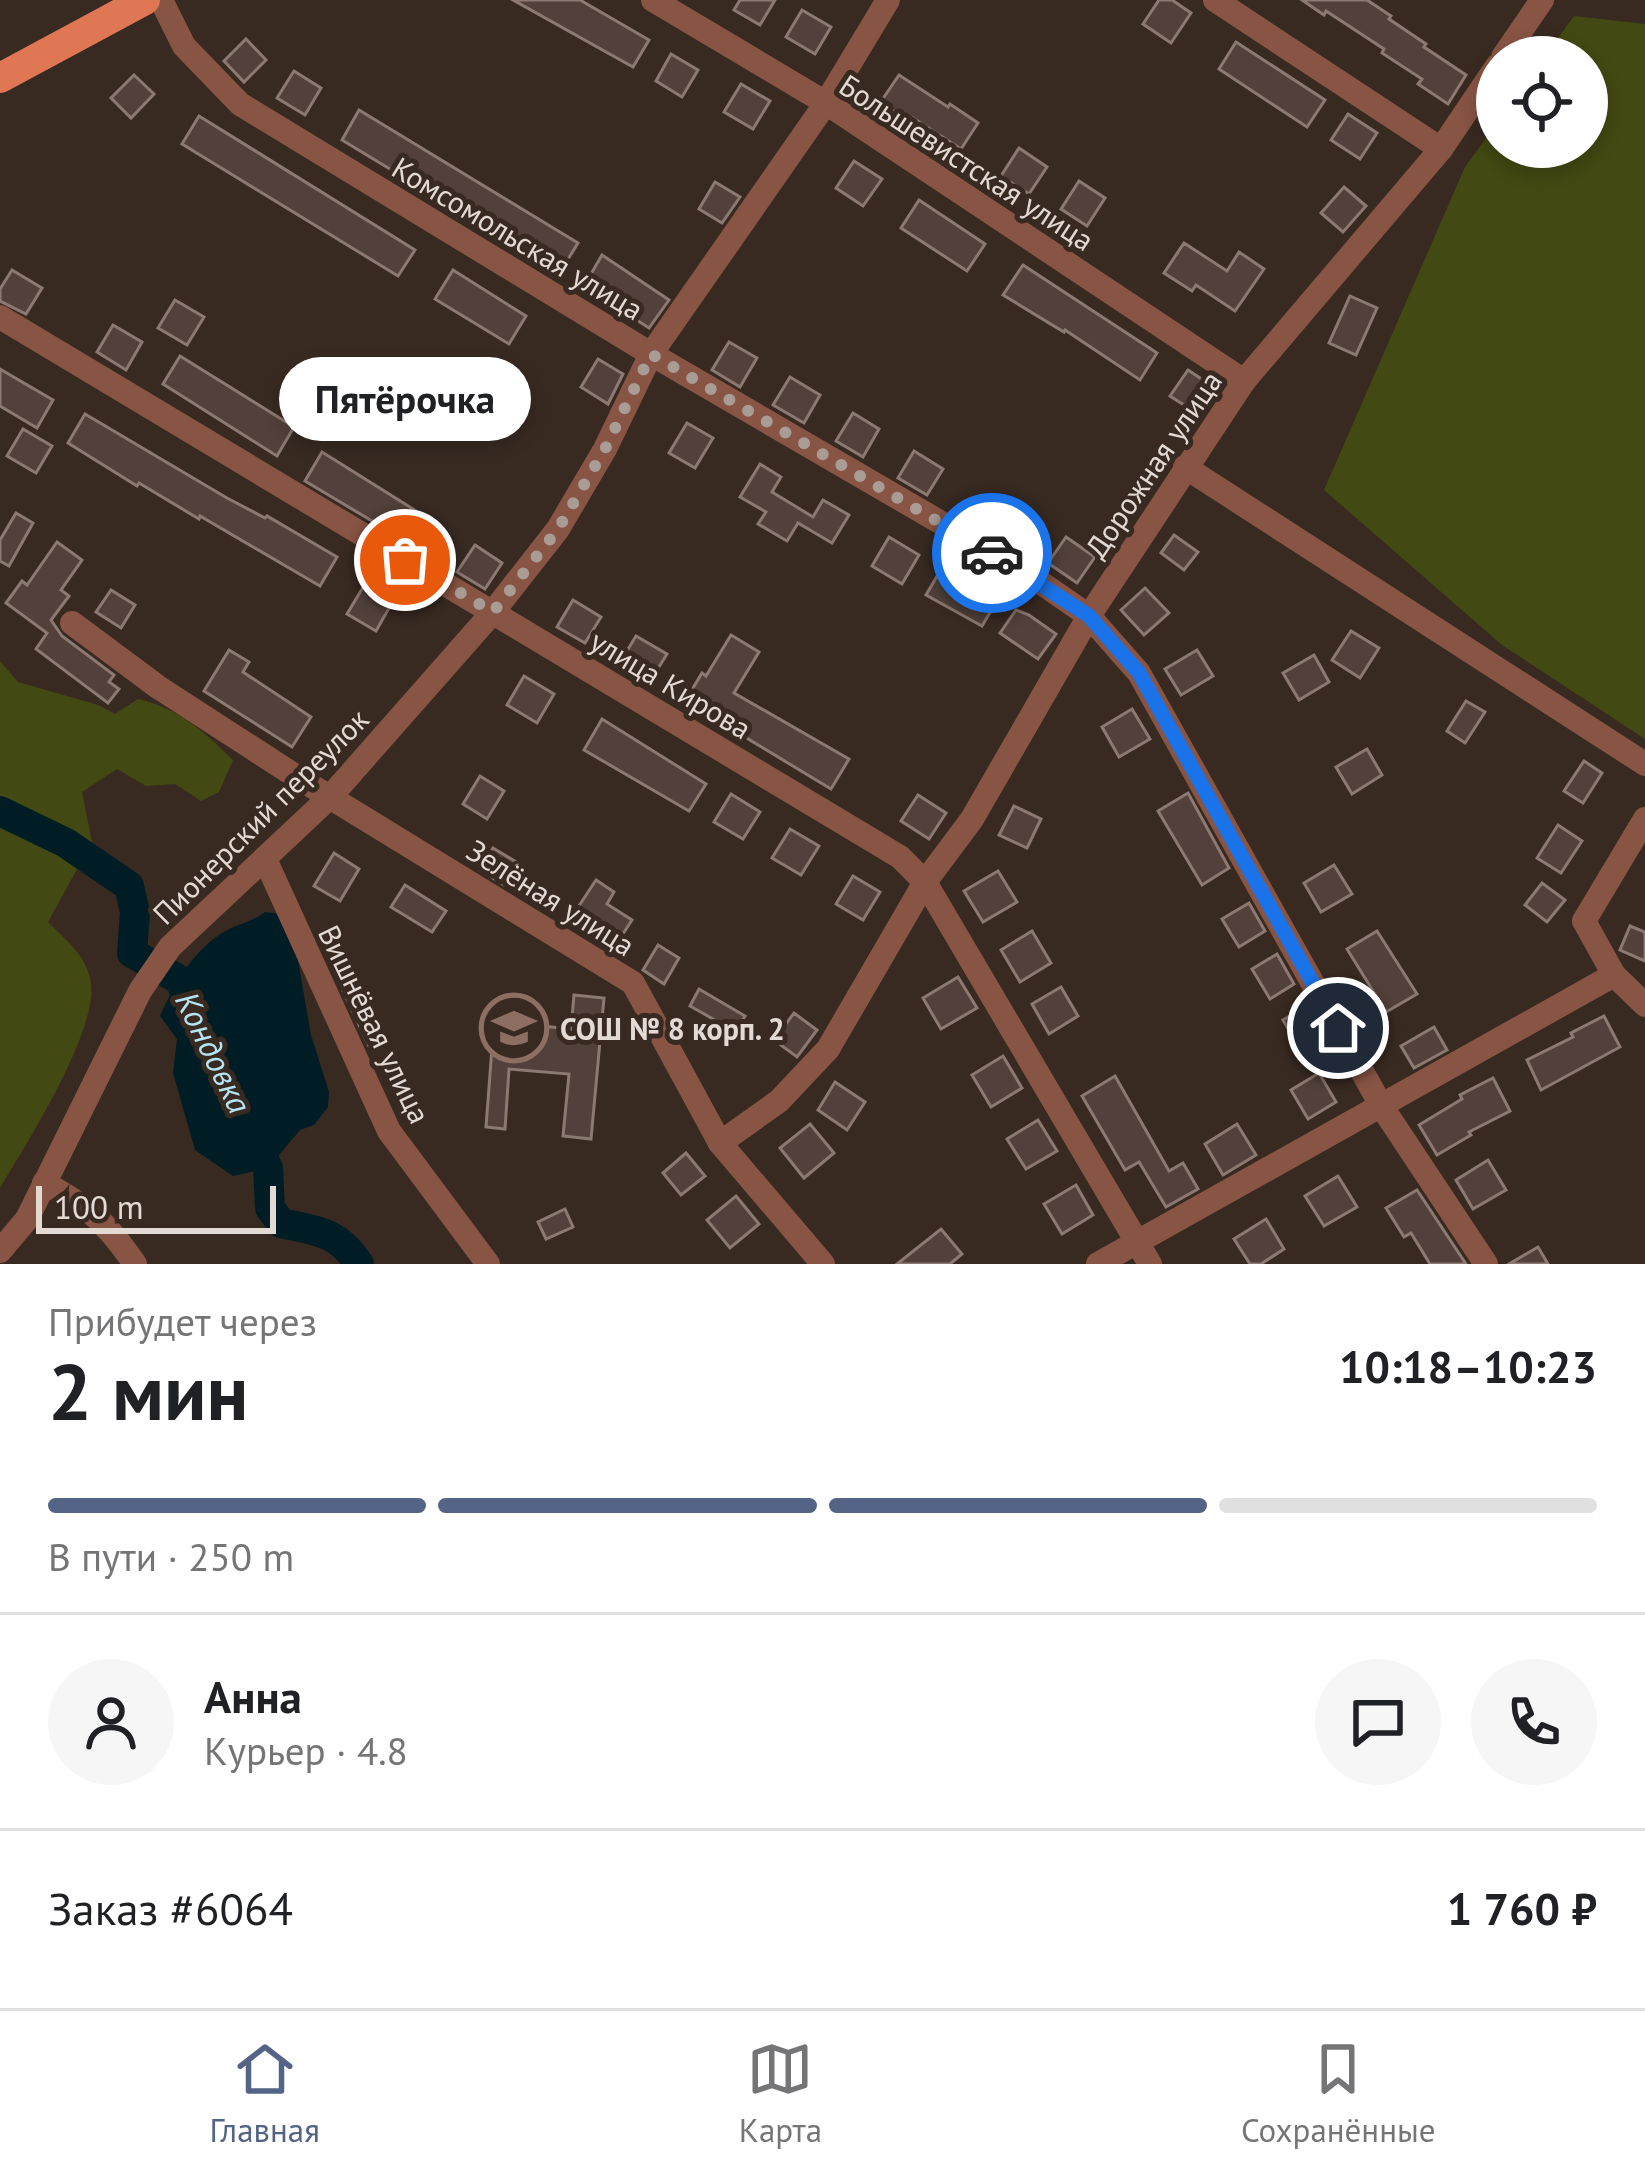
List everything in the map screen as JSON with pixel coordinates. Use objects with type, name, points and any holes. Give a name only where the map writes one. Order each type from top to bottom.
[{"type":"main road","points":[[0,78],[145,0]]},
{"type":"street","name":"Комсомольская улица","points":[[161,0],[184,46],[240,104],[651,354],[1024,571],[1089,616],[1139,673],[1382,1107],[1486,1264]]},
{"type":"street","name":"Большевистская улица","points":[[653,0],[826,104],[1244,381]]},
{"type":"street","name":"Пионерский переулок","points":[[0,1251],[27,1219],[140,991],[170,947],[331,796],[493,612],[558,529],[605,449],[651,354],[826,104],[888,0]]},
{"type":"street","points":[[1215,0],[1441,149]]},
{"type":"street","points":[[1517,36],[1541,0]]},
{"type":"street","name":"Дорожная улица","points":[[720,1143],[779,1101],[828,1049],[925,882],[972,819],[1089,616],[1185,467],[1244,381],[1441,149],[1476,97]]},
{"type":"street","name":"улица Кирова","points":[[0,317],[900,857],[925,882],[1150,1264]]},
{"type":"street","points":[[1185,467],[1645,764]]},
{"type":"street","name":"Зелёная улица","points":[[72,623],[158,687],[297,777],[633,983],[720,1143],[823,1264]]},
{"type":"street","points":[[1645,819],[1584,921],[1614,975],[1645,1005]]},
{"type":"street","name":"Вишнёвая улица","points":[[265,860],[389,1131],[488,1264]]},
{"type":"street","points":[[1098,1264],[1614,975]]},
{"type":"street","points":[[44,1183],[105,1223],[135,1264]]},
{"type":"green space","points":[[1574,16],[1645,24],[1645,739],[1502,645],[1324,490],[1465,167],[1476,152],[1476,168],[1608,168],[1608,36],[1559,36]]},
{"type":"green space","points":[[0,661],[18,682],[115,714],[138,699],[166,709],[201,731],[233,760],[219,792],[201,801],[175,784],[146,786],[117,769],[82,792],[92,842],[48,922],[85,965],[91,983],[90,1004],[58,1087],[0,1188]]},
{"type":"water","points":[[265,912],[282,914],[291,921],[311,1035],[329,1092],[328,1107],[314,1125],[300,1130],[268,1168],[233,1176],[195,1150],[173,1073],[177,1039],[160,1016],[201,950],[222,933]]},
{"type":"building","points":[[513,0],[580,0],[649,40],[633,67]]},
{"type":"building","points":[[740,0],[775,0],[760,25],[734,10]]},
{"type":"building","points":[[1159,0],[1172,0],[1191,13],[1171,43],[1143,24]]},
{"type":"building","points":[[1302,0],[1367,0],[1466,75],[1448,104],[1418,84],[1422,79],[1382,53],[1384,49]]},
{"type":"building","points":[[802,10],[831,27],[815,54],[786,37]]},
{"type":"building","points":[[246,39],[266,60],[244,82],[224,61]]},
{"type":"building","points":[[1236,42],[1325,100],[1307,127],[1219,69]]},
{"type":"building","points":[[671,54],[698,70],[682,97],[656,81]]},
{"type":"building","points":[[294,71],[321,88],[305,115],[277,98]]},
{"type":"building","points":[[134,75],[154,94],[131,118],[111,98]]},
{"type":"building","points":[[899,75],[978,123],[961,149],[880,103]]},
{"type":"building","points":[[741,84],[770,101],[753,129],[724,112]]},
{"type":"building","points":[[359,110],[578,243],[560,272],[342,140]]},
{"type":"building","points":[[1348,114],[1377,133],[1360,159],[1331,140]]},
{"type":"building","points":[[199,116],[415,250],[398,276],[182,144]]},
{"type":"building","points":[[1019,148],[1047,167],[1029,194],[1001,176]]},
{"type":"building","points":[[854,161],[882,179],[863,206],[836,188]]},
{"type":"building","points":[[1079,181],[1105,198],[1087,226],[1061,209]]},
{"type":"building","points":[[715,182],[740,197],[722,223],[699,209]]},
{"type":"building","points":[[1344,187],[1366,206],[1343,232],[1321,213]]},
{"type":"building","points":[[919,200],[985,244],[967,271],[901,228]]},
{"type":"building","points":[[1184,243],[1227,271],[1239,252],[1264,269],[1235,311],[1196,285],[1192,291],[1164,273]]},
{"type":"building","points":[[602,255],[669,300],[649,328],[584,286]]},
{"type":"building","points":[[1023,265],[1157,353],[1140,380],[1003,295]]},
{"type":"building","points":[[12,270],[42,288],[26,314],[0,301],[0,289]]},
{"type":"building","points":[[453,270],[526,316],[509,344],[435,299]]},
{"type":"building","points":[[1350,296],[1377,308],[1356,355],[1329,343]]},
{"type":"building","points":[[175,300],[204,317],[187,345],[158,328]]},
{"type":"building","points":[[113,325],[142,342],[126,370],[97,352]]},
{"type":"building","points":[[729,342],[757,358],[740,387],[712,370]]},
{"type":"building","points":[[180,356],[294,427],[277,456],[163,384]]},
{"type":"building","points":[[598,359],[623,374],[608,404],[581,387]]},
{"type":"building","points":[[0,369],[53,400],[37,428],[0,406]]},
{"type":"building","points":[[1188,370],[1215,388],[1198,414],[1170,396]]},
{"type":"building","points":[[790,377],[820,395],[804,423],[773,405]]},
{"type":"building","points":[[308,395],[333,410],[317,437],[292,423]]},
{"type":"building","points":[[853,413],[879,429],[863,457],[836,441]]},
{"type":"building","points":[[85,414],[337,557],[320,586],[68,443]]},
{"type":"building","points":[[687,423],[713,438],[695,468],[669,453]]},
{"type":"building","points":[[23,429],[52,446],[36,473],[7,456]]},
{"type":"building","points":[[914,451],[943,469],[927,495],[898,478]]},
{"type":"building","points":[[322,452],[429,519],[414,546],[305,481]]},
{"type":"building","points":[[760,464],[781,477],[772,492],[813,517],[823,500],[849,515],[832,543],[798,523],[787,541],[758,524],[766,512],[740,497]]},
{"type":"building","points":[[1013,506],[1043,524],[1027,551],[997,533]]},
{"type":"building","points":[[16,513],[33,523],[9,566],[0,561],[0,540]]},
{"type":"building","points":[[1174,535],[1198,552],[1184,570],[1161,553]]},
{"type":"building","points":[[889,537],[919,555],[902,584],[872,566]]},
{"type":"building","points":[[1066,537],[1095,557],[1077,583],[1048,563]]},
{"type":"building","points":[[57,542],[82,560],[61,590],[69,596],[51,620],[62,636],[114,675],[109,682],[119,689],[108,703],[36,649],[47,633],[6,603],[22,581],[27,585]]},
{"type":"building","points":[[475,545],[502,563],[485,589],[457,572]]},
{"type":"building","points":[[943,566],[998,599],[982,626],[926,595]]},
{"type":"building","points":[[365,584],[393,601],[376,631],[347,614]]},
{"type":"building","points":[[1145,588],[1169,613],[1144,635],[1121,610]]},
{"type":"building","points":[[111,590],[135,605],[121,628],[96,612]]},
{"type":"building","points":[[573,600],[601,617],[585,643],[557,627]]},
{"type":"building","points":[[1016,610],[1056,634],[1038,659],[1000,633]]},
{"type":"building","points":[[1351,631],[1379,648],[1360,678],[1332,660]]},
{"type":"building","points":[[731,635],[759,652],[734,693],[849,759],[831,789],[684,703]]},
{"type":"building","points":[[636,636],[667,654],[649,683],[619,664]]},
{"type":"building","points":[[229,650],[249,662],[243,672],[311,717],[292,747],[204,691]]},
{"type":"building","points":[[1197,650],[1213,676],[1181,695],[1165,669]]},
{"type":"building","points":[[1314,655],[1329,682],[1299,700],[1283,673]]},
{"type":"building","points":[[524,676],[554,694],[537,723],[507,705]]},
{"type":"building","points":[[1466,701],[1485,712],[1465,743],[1447,731]]},
{"type":"building","points":[[1132,709],[1150,739],[1119,757],[1102,727]]},
{"type":"building","points":[[602,719],[706,784],[689,811],[584,750]]},
{"type":"building","points":[[1367,749],[1382,775],[1352,794],[1336,767]]},
{"type":"building","points":[[1584,761],[1602,773],[1583,803],[1564,791]]},
{"type":"building","points":[[480,776],[504,791],[487,819],[463,804]]},
{"type":"building","points":[[1188,793],[1229,868],[1202,885],[1158,811]]},
{"type":"building","points":[[731,794],[760,812],[743,839],[714,822]]},
{"type":"building","points":[[918,795],[946,813],[929,839],[901,821]]},
{"type":"building","points":[[1014,806],[1041,819],[1027,848],[999,835]]},
{"type":"building","points":[[1558,825],[1582,841],[1561,873],[1537,858]]},
{"type":"building","points":[[790,829],[819,846],[801,875],[772,858]]},
{"type":"building","points":[[493,848],[518,863],[504,885],[480,870]]},
{"type":"building","points":[[334,853],[359,869],[340,901],[314,886]]},
{"type":"building","points":[[1334,865],[1352,894],[1321,912],[1304,883]]},
{"type":"building","points":[[998,871],[1017,902],[983,922],[964,891]]},
{"type":"building","points":[[853,876],[880,892],[863,920],[836,904]]},
{"type":"building","points":[[596,880],[614,892],[607,904],[632,920],[613,949],[569,921]]},
{"type":"building","points":[[1542,883],[1565,900],[1547,922],[1525,905]]},
{"type":"building","points":[[405,885],[446,911],[432,932],[391,907]]},
{"type":"building","points":[[1249,903],[1265,931],[1239,947],[1222,919]]},
{"type":"building","points":[[1630,926],[1645,932],[1645,961],[1620,950]]},
{"type":"building","points":[[1032,931],[1051,963],[1020,982],[1001,950]]},
{"type":"building","points":[[1377,931],[1417,994],[1386,1012],[1347,949]]},
{"type":"building","points":[[658,945],[679,958],[664,984],[643,970]]},
{"type":"building","points":[[1277,954],[1294,984],[1270,999],[1252,969]]},
{"type":"building","points":[[958,977],[977,1008],[941,1029],[923,998]]},
{"type":"building","points":[[360,983],[386,1039],[369,1046],[343,991]]},
{"type":"building","points":[[1061,987],[1078,1016],[1049,1034],[1032,1004]]},
{"type":"building","points":[[699,989],[745,1016],[736,1032],[690,1006]]},
{"type":"building","points":[[574,995],[604,998],[591,1139],[563,1136],[569,1074],[509,1069],[505,1129],[486,1127],[494,1021],[571,1029]]},
{"type":"building","points":[[1307,1006],[1323,1036],[1300,1050],[1283,1020]]},
{"type":"building","points":[[794,1013],[817,1030],[797,1057],[774,1040]]},
{"type":"building","points":[[1604,1016],[1620,1047],[1541,1090],[1527,1060]]},
{"type":"building","points":[[1434,1027],[1447,1050],[1414,1068],[1401,1046]]},
{"type":"building","points":[[1003,1056],[1022,1088],[991,1107],[972,1075]]},
{"type":"building","points":[[1319,1073],[1336,1102],[1308,1119],[1291,1090]]},
{"type":"building","points":[[1115,1076],[1169,1171],[1183,1163],[1198,1189],[1166,1207],[1139,1162],[1125,1170],[1082,1096]]},
{"type":"building","points":[[1493,1078],[1510,1111],[1437,1155],[1419,1125]]},
{"type":"building","points":[[835,1082],[865,1102],[847,1130],[818,1110]]},
{"type":"building","points":[[1038,1120],[1057,1151],[1026,1169],[1007,1139]]},
{"type":"building","points":[[810,1124],[834,1153],[804,1178],[780,1148]]},
{"type":"building","points":[[1237,1124],[1256,1155],[1223,1175],[1205,1144]]},
{"type":"building","points":[[686,1153],[705,1176],[681,1195],[663,1173]]},
{"type":"building","points":[[1488,1160],[1506,1190],[1473,1209],[1456,1180]]},
{"type":"building","points":[[1338,1176],[1357,1207],[1324,1226],[1305,1196]]},
{"type":"building","points":[[1076,1185],[1093,1215],[1062,1234],[1044,1204]]},
{"type":"building","points":[[1417,1190],[1466,1264],[1430,1264],[1411,1233],[1404,1237],[1386,1208]]},
{"type":"building","points":[[736,1196],[759,1224],[730,1248],[707,1220]]},
{"type":"building","points":[[565,1209],[573,1227],[546,1239],[538,1222]]},
{"type":"building","points":[[1266,1219],[1284,1249],[1261,1264],[1250,1264],[1234,1239]]},
{"type":"building","points":[[941,1229],[962,1254],[950,1264],[897,1264]]},
{"type":"building","points":[[1538,1247],[1548,1264],[1509,1264]]},
{"type":"waterway","name":"Кондовка","points":[[0,811],[66,843],[129,886],[135,912],[132,953],[180,980],[195,1016]]},
{"type":"waterway","name":"Кондовка","points":[[252,1135],[268,1168],[270,1208],[281,1223],[335,1239],[359,1264]]},
{"type":"way so far","points":[[405,560],[493,612],[558,529],[605,449],[651,354],[992,553]]},
{"type":"place","name":"Пятёрочка","points":[[405,560]]},
{"type":"place","name":"СОШ № 8 корп. 2","points":[[514,1028]]},
{"type":"route","points":[[992,553],[1089,616],[1139,673],[1338,1028]]}]
